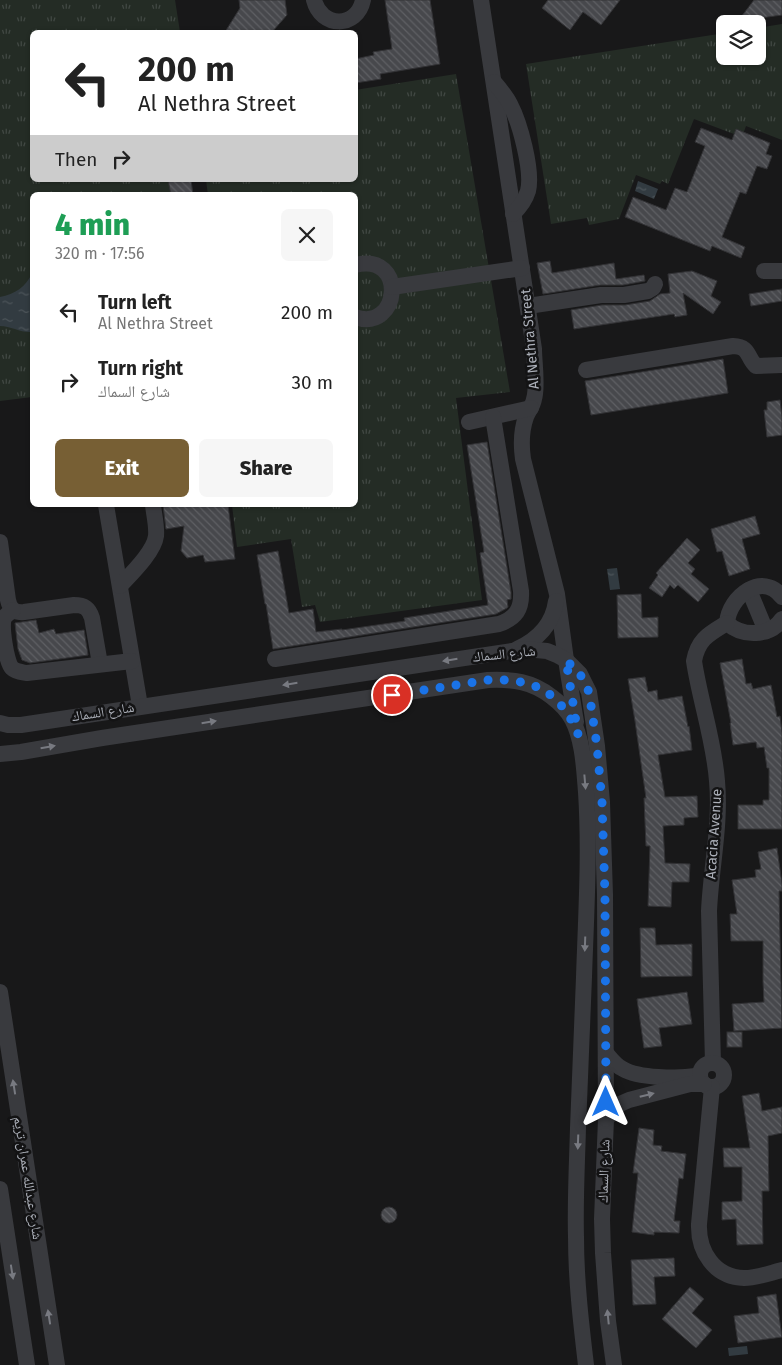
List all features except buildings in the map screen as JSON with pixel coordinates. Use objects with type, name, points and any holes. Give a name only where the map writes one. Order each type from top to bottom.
[{"type":"street","points":[[314,0],[319,13],[333,21],[349,20],[360,10],[364,0]]},
{"type":"street","name":"Al Nethra Street","points":[[481,0],[534,349],[536,391],[522,431],[521,445],[557,594],[578,734]]},
{"type":"street","points":[[493,81],[510,104],[516,118],[527,159],[528,190],[523,204],[513,214]]},
{"type":"street","points":[[358,265],[371,264],[378,267],[388,275],[392,287],[390,302],[380,314],[366,319],[358,317]]},
{"type":"street","points":[[392,287],[522,268]]},
{"type":"street","points":[[764,271],[782,271]]},
{"type":"street","points":[[528,306],[602,295],[624,295],[648,291],[654,288],[655,284]]},
{"type":"street","points":[[586,370],[733,346],[740,346],[746,350],[756,366],[782,365]]},
{"type":"street","points":[[469,422],[531,408]]},
{"type":"street","points":[[275,659],[499,624],[507,621],[514,615],[519,608],[521,591],[493,416]]},
{"type":"street","points":[[106,507],[140,706]]},
{"type":"street","points":[[120,586],[155,542],[153,507]]},
{"type":"street","points":[[0,547],[9,606],[18,612],[74,605],[86,607],[92,618],[100,664]]},
{"type":"street","points":[[782,598],[777,591],[766,586],[749,590],[733,603],[729,609],[727,623],[732,628],[745,633],[759,633],[775,627],[782,620]]},
{"type":"street","points":[[749,590],[766,631]]},
{"type":"street","points":[[515,650],[529,643],[544,629],[552,615],[557,594]]},
{"type":"street","points":[[13,610],[4,619],[3,625],[8,663],[19,672],[26,673],[132,661]]},
{"type":"street","name":"Acacia Avenue","points":[[706,1082],[701,1070],[708,1064],[713,1064],[709,911],[718,821],[718,792],[716,762],[694,661],[696,650],[702,640],[727,623]]},
{"type":"street","name":"شارع السماك","points":[[0,722],[8,725],[21,725],[526,649],[547,651],[566,660],[580,674],[589,692],[597,746],[602,802],[605,895],[606,1053],[606,1119],[602,1218],[608,1321],[614,1365]]},
{"type":"street","name":"شارع السماك","points":[[0,754],[488,680],[503,679],[533,685],[544,690],[560,703],[571,717],[578,734],[585,784],[587,818],[588,872],[576,1237],[579,1311],[586,1365]]},
{"type":"street","points":[[0,762],[21,752]]},
{"type":"street","name":"شارع عبدالله عمران تريم","points":[[0,992],[56,1365]]},
{"type":"street","points":[[606,1053],[621,1068],[630,1073],[683,1077],[706,1082]]},
{"type":"street","points":[[606,1119],[620,1104],[629,1100],[690,1084],[706,1082]]},
{"type":"street","points":[[706,1082],[698,1235],[701,1246],[713,1264],[731,1276],[753,1277],[782,1270]]},
{"type":"street","points":[[0,1189],[25,1363]]},
{"type":"green space","points":[[0,0],[175,0],[180,30],[30,30],[30,182],[176,182],[178,192],[30,192],[30,397],[0,401]]},
{"type":"green space","points":[[782,24],[782,140],[746,126],[742,137],[694,119],[668,184],[662,181],[660,184],[636,175],[619,219],[589,225],[587,218],[551,224],[526,64],[716,34],[716,65],[766,65],[766,27]]},
{"type":"green space","points":[[456,74],[510,392],[456,398],[482,600],[320,622],[315,605],[302,607],[291,539],[237,547],[232,507],[358,507],[358,192],[208,192],[206,182],[358,182],[358,90]]},
{"type":"water","points":[[638,181],[658,189],[654,199],[635,191]]},
{"type":"water","points":[[30,277],[30,332],[0,326],[0,297],[19,289]]},
{"type":"water","points":[[617,568],[620,589],[610,590],[607,569]]},
{"type":"water","points":[[747,1346],[748,1354],[729,1356],[728,1348]]},
{"type":"route","points":[[392,695],[488,680],[518,681],[544,690],[560,703],[571,717],[578,734],[566,660],[580,674],[585,683],[589,692],[597,746],[602,802],[605,895],[606,1102]]}]
